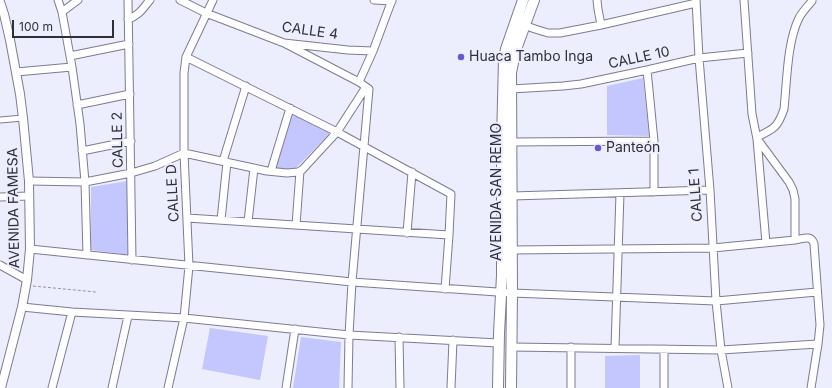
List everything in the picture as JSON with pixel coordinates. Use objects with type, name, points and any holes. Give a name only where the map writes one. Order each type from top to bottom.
[{"type":"main road","name":"AVENIDA SAN REMO","points":[[511,388],[511,73],[524,0]]},
{"type":"main road","name":"AVENIDA SAN REMO","points":[[498,388],[498,343],[502,292],[504,59],[506,49],[534,0]]},
{"type":"street","points":[[58,0],[62,12],[72,67],[80,124],[87,255]]},
{"type":"street","points":[[62,12],[78,0]]},
{"type":"street","name":"CALLE 2","points":[[128,0],[132,260]]},
{"type":"street","points":[[128,19],[134,18],[139,14],[150,0]]},
{"type":"street","name":"CALLE 4","points":[[180,0],[206,13],[284,43],[372,51]]},
{"type":"street","name":"CALLE D","points":[[168,388],[184,318],[189,266],[184,153],[183,79],[186,57],[212,0]]},
{"type":"street","points":[[359,82],[392,0],[374,0]]},
{"type":"street","points":[[597,0],[601,26]]},
{"type":"street","points":[[744,0],[752,114],[757,138],[766,243]]},
{"type":"street","points":[[520,23],[548,33],[560,33],[601,26],[696,1]]},
{"type":"street","name":"CALLE 1","points":[[696,1],[699,58],[710,190],[716,301],[721,350],[728,388]]},
{"type":"street","points":[[757,138],[773,129],[781,118],[784,108],[790,51],[794,33],[800,16],[812,1]]},
{"type":"street","name":"AVENIDA FAMESA","points":[[0,2],[4,14],[16,72],[23,118],[29,181],[30,249],[27,283],[22,307],[1,388]]},
{"type":"street","points":[[284,43],[359,82],[369,89],[352,282],[348,388]]},
{"type":"street","points":[[70,56],[129,44]]},
{"type":"street","name":"CALLE 10","points":[[511,89],[569,86],[699,58],[748,53]]},
{"type":"street","points":[[186,57],[337,132],[451,194],[445,288]]},
{"type":"street","points":[[16,72],[72,67]]},
{"type":"street","points":[[647,70],[654,141],[654,192]]},
{"type":"street","points":[[221,220],[225,162],[246,86]]},
{"type":"street","points":[[29,181],[84,182],[131,173],[155,166],[184,153],[271,171],[287,173],[300,171],[337,132],[366,87]]},
{"type":"street","points":[[77,104],[130,94]]},
{"type":"street","points":[[271,171],[290,108]]},
{"type":"street","points":[[0,120],[23,118]]},
{"type":"street","points":[[757,138],[789,182],[793,190],[795,240]]},
{"type":"street","points":[[82,151],[131,141]]},
{"type":"street","points":[[511,142],[654,141]]},
{"type":"street","points":[[248,222],[254,168]]},
{"type":"street","points":[[296,225],[300,171]]},
{"type":"street","points":[[407,232],[412,172]]},
{"type":"street","points":[[512,196],[710,190]]},
{"type":"street","points":[[615,348],[620,193]]},
{"type":"street","points":[[0,197],[29,196]]},
{"type":"street","points":[[187,218],[449,235]]},
{"type":"street","points":[[512,250],[713,248],[806,238],[811,239],[814,244],[820,325],[811,388]]},
{"type":"street","points":[[30,249],[352,282],[512,293],[716,301],[817,292]]},
{"type":"street","points":[[0,265],[27,283]]},
{"type":"street","points":[[22,307],[128,316],[184,318],[349,335],[498,343]]},
{"type":"street","points":[[52,388],[72,312]]},
{"type":"street","points":[[112,388],[128,316]]},
{"type":"street","points":[[286,388],[295,329]]},
{"type":"street","points":[[399,337],[400,388]]},
{"type":"street","points":[[452,340],[452,388]]},
{"type":"street","points":[[511,347],[721,350],[818,344]]},
{"type":"street","points":[[571,347],[571,388]]},
{"type":"street","points":[[664,349],[664,388]]},
{"type":"path","points":[[27,283],[96,292]]},
{"type":"shaded area","points":[[643,78],[649,136],[607,135],[607,86]]},
{"type":"shaded area","points":[[291,113],[331,132],[295,169],[287,170],[274,168]]},
{"type":"shaded area","points":[[128,181],[128,255],[91,250],[91,187]]},
{"type":"shaded area","points":[[210,328],[268,336],[260,380],[202,369]]},
{"type":"shaded area","points":[[301,337],[341,342],[339,388],[293,388]]},
{"type":"shaded area","points":[[640,355],[640,388],[605,388],[605,356]]},
{"type":"place","name":"Huaca Tambo Inga","points":[[461,57]]},
{"type":"place","name":"Panteón","points":[[598,148]]}]
